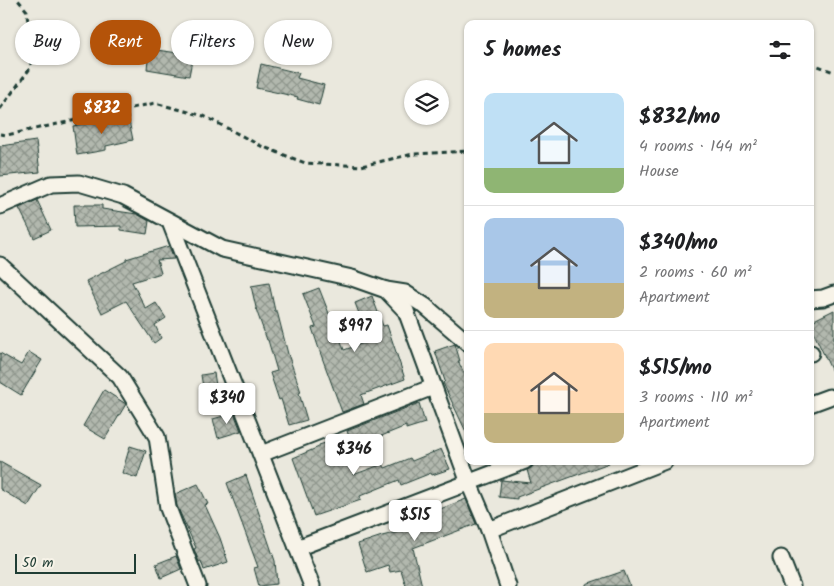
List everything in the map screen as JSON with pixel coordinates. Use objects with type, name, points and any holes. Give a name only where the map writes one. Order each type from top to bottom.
[{"type":"street","points":[[0,206],[52,184],[79,183],[123,196],[222,249],[352,278],[386,290],[405,293],[425,306],[464,340]]},
{"type":"street","points":[[170,222],[312,586]]},
{"type":"street","points":[[0,265],[120,377],[158,437],[168,508],[198,586]]},
{"type":"street","points":[[386,290],[406,311],[469,482],[489,530],[508,586]]},
{"type":"street","points":[[814,299],[834,294]]},
{"type":"street","points":[[260,454],[433,387]]},
{"type":"street","points":[[814,403],[829,397]]},
{"type":"street","points":[[297,548],[514,465]]},
{"type":"street","points":[[489,530],[655,465]]},
{"type":"street","points":[[781,558],[792,586]]},
{"type":"path","points":[[0,109],[31,67],[27,11],[18,0]]},
{"type":"path","points":[[814,64],[834,72]]},
{"type":"path","points":[[0,134],[154,103],[204,116],[261,146],[306,163],[361,166],[413,154],[464,151]]},
{"type":"building","points":[[161,51],[171,52],[171,65],[191,65],[189,76],[147,69],[147,65],[161,65]]},
{"type":"building","points":[[261,64],[299,73],[297,78],[324,85],[319,105],[297,99],[298,97],[256,88]]},
{"type":"building","points":[[128,116],[133,140],[106,146],[106,150],[77,155],[73,126]]},
{"type":"building","points":[[36,141],[40,172],[0,176],[0,146]]},
{"type":"building","points":[[37,200],[51,230],[34,238],[19,208]]},
{"type":"building","points":[[74,205],[102,205],[102,209],[137,214],[149,221],[147,234],[121,230],[121,226],[75,227]]},
{"type":"building","points":[[169,246],[174,259],[157,260],[161,273],[132,282],[146,309],[156,303],[166,318],[155,325],[161,338],[154,343],[126,301],[102,313],[86,281],[126,261],[126,259]]},
{"type":"building","points":[[269,283],[275,311],[277,311],[288,354],[301,392],[299,393],[307,420],[289,425],[270,373],[277,371],[257,312],[251,286]]},
{"type":"building","points":[[319,288],[332,321],[334,321],[344,350],[367,342],[363,332],[366,332],[355,303],[372,296],[383,326],[387,325],[405,379],[361,395],[364,404],[342,412],[312,328],[316,327],[303,294]]},
{"type":"building","points":[[834,310],[834,376],[814,334],[814,320]]},
{"type":"building","points":[[455,344],[460,361],[458,361],[464,373],[464,428],[443,383],[445,381],[435,351]]},
{"type":"building","points":[[29,352],[42,360],[21,395],[0,382],[0,353],[21,365]]},
{"type":"building","points":[[214,373],[218,398],[205,400],[201,375]]},
{"type":"building","points":[[104,390],[126,404],[105,439],[83,426]]},
{"type":"building","points":[[419,403],[425,423],[406,429],[406,426],[352,445],[347,431]]},
{"type":"building","points":[[234,413],[241,431],[218,438],[213,419]]},
{"type":"building","points":[[341,438],[353,475],[383,464],[385,468],[410,458],[412,461],[441,449],[450,469],[432,475],[431,473],[401,485],[399,480],[360,496],[361,500],[314,516],[293,458],[319,447],[319,445]]},
{"type":"building","points":[[130,446],[146,451],[137,478],[122,473]]},
{"type":"building","points":[[0,462],[41,485],[28,506],[0,489]]},
{"type":"building","points":[[604,465],[517,497],[517,499],[499,497],[501,480],[531,483],[527,470],[533,466]]},
{"type":"building","points":[[246,475],[275,561],[277,584],[259,586],[254,568],[258,567],[227,483]]},
{"type":"building","points":[[198,484],[208,504],[205,505],[220,538],[228,562],[204,570],[177,506],[175,494]]},
{"type":"building","points":[[466,499],[476,524],[413,548],[422,586],[406,586],[401,570],[390,572],[388,565],[367,572],[358,544],[426,525],[422,516]]},
{"type":"building","points":[[176,556],[181,569],[161,578],[156,564]]},
{"type":"building","points":[[624,571],[630,586],[586,586],[586,584]]}]
